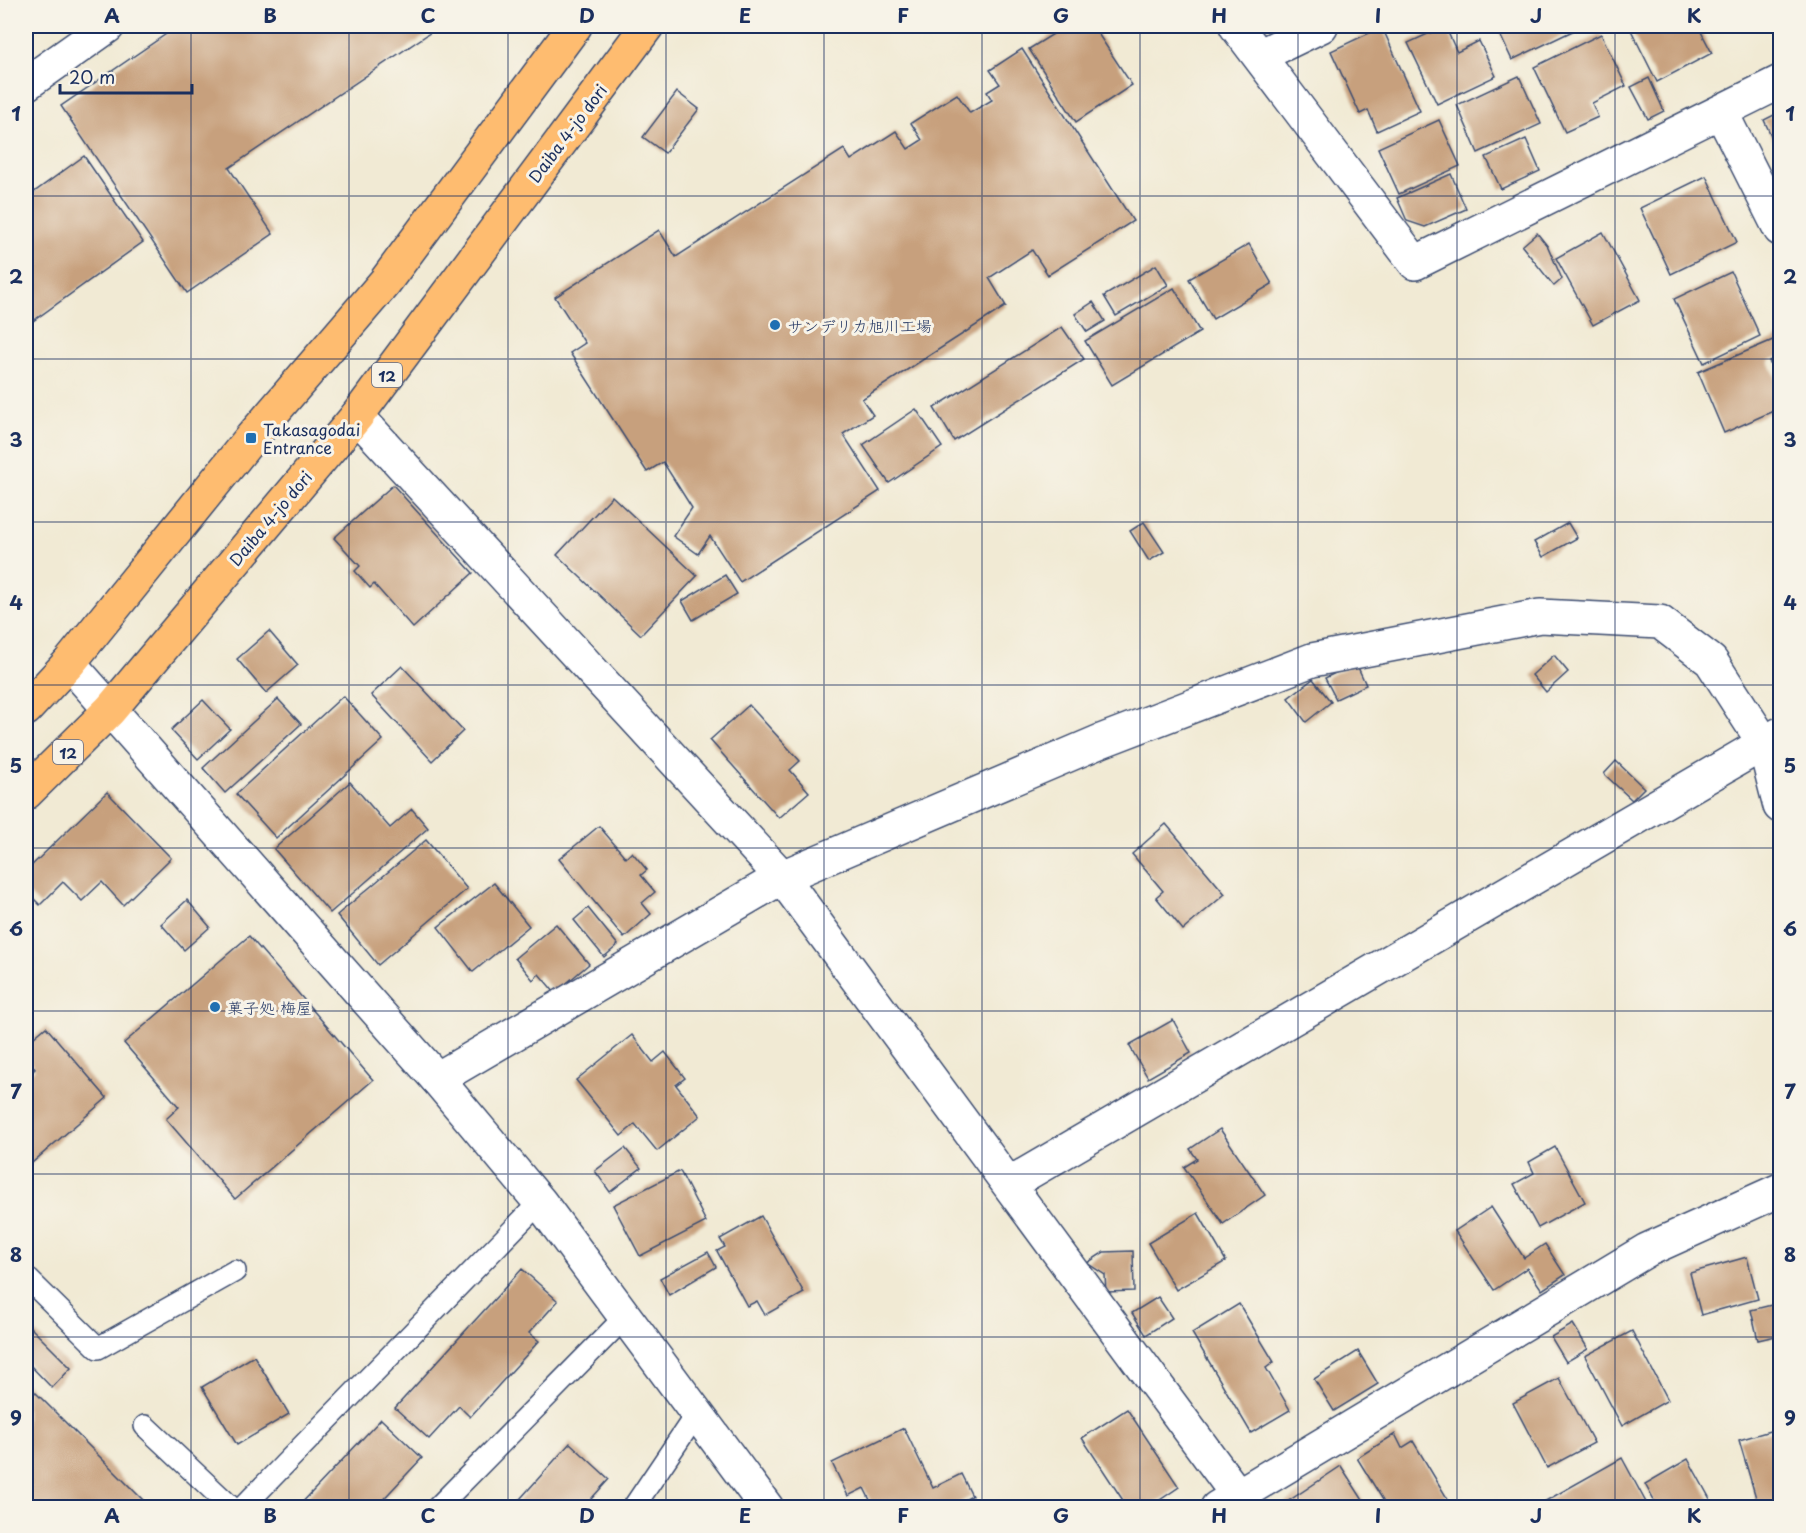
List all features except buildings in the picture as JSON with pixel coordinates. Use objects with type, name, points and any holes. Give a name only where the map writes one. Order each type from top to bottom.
[{"type":"highway","points":[[26,709],[69,663],[251,438],[385,282],[575,26]]},
{"type":"highway","name":"Daiba 4-jo dori","points":[[26,793],[110,710],[357,416],[647,26]]},
{"type":"street","points":[[26,84],[108,26]]},
{"type":"street","points":[[1236,26],[1261,55],[1415,263],[1780,82]]},
{"type":"street","points":[[1261,55],[1321,26]]},
{"type":"street","points":[[1721,112],[1780,229]]},
{"type":"street","points":[[357,416],[782,877],[1009,1184],[1234,1504],[1647,1250],[1780,1190]]},
{"type":"street","points":[[437,1079],[782,877],[1101,741],[1312,660],[1540,615],[1660,622],[1711,661],[1772,739],[1780,806]]},
{"type":"street","points":[[69,663],[437,1079],[540,1202],[767,1508]]},
{"type":"street","points":[[1009,1184],[1772,739]]},
{"type":"lane","points":[[242,1508],[540,1202]]},
{"type":"lane","points":[[26,1284],[29,1280],[98,1348],[235,1271]]},
{"type":"lane","points":[[437,1508],[625,1317]]},
{"type":"lane","points":[[633,1508],[697,1413]]},
{"type":"lane","points":[[145,1426],[232,1508]]},
{"type":"place","name":"サンデリカ旭川工場","points":[[775,325]]},
{"type":"place","name":"Takasagodai Entrance","points":[[251,438]]},
{"type":"place","name":"菓子処 梅屋","points":[[215,1007]]}]
